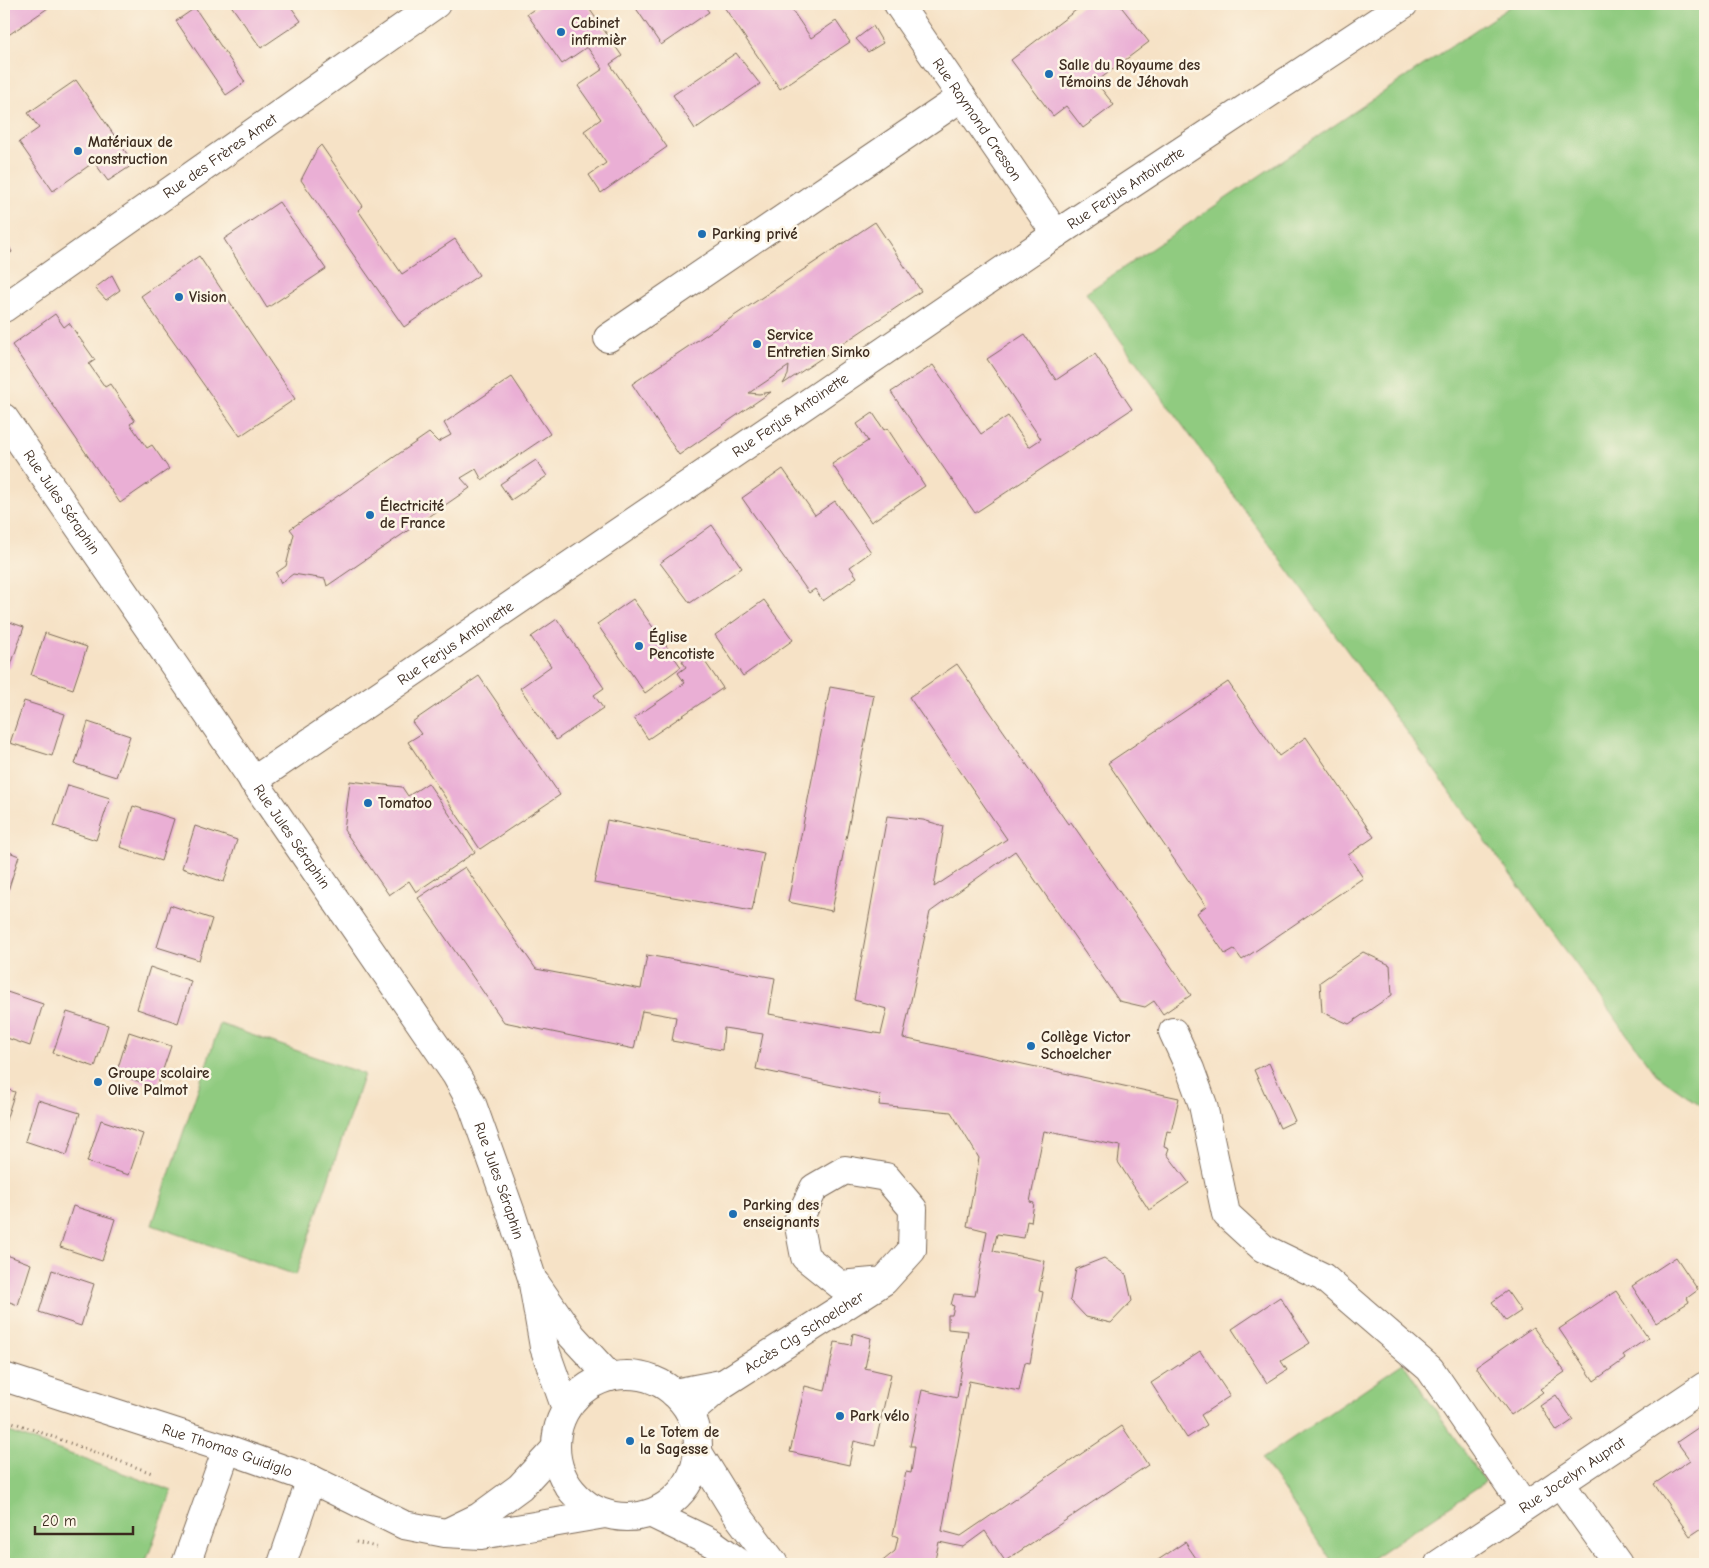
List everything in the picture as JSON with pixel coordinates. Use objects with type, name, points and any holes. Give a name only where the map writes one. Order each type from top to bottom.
[{"type":"street","name":"Rue des Frères Amet","points":[[4,308],[436,4]]},
{"type":"street","name":"Rue Raymond Cresson","points":[[898,4],[1056,234]]},
{"type":"street","name":"Rue Ferjus Antoinette","points":[[253,780],[1056,234],[1404,4]]},
{"type":"street","points":[[608,338],[962,97]]},
{"type":"street","name":"Rue Jules Séraphin","points":[[4,418],[456,1075],[472,1104],[532,1278]]},
{"type":"street","points":[[1173,1032],[1190,1069],[1203,1105],[1226,1214],[1263,1248],[1323,1277],[1430,1369],[1524,1506]]},
{"type":"street","name":"Accès Clg Schoelcher","points":[[682,1403],[723,1384],[884,1281],[912,1250],[913,1209],[886,1177],[845,1170],[814,1188],[798,1221],[805,1257],[840,1285],[884,1281]]},
{"type":"street","points":[[532,1278],[572,1336],[610,1377]]},
{"type":"street","points":[[532,1278],[544,1346],[566,1409]]},
{"type":"street","points":[[633,1375],[655,1380],[682,1403],[697,1432],[698,1452],[694,1472],[684,1490],[669,1504],[652,1514],[628,1518],[605,1514],[585,1504],[570,1489],[559,1469],[556,1448],[558,1428],[566,1409],[579,1394],[593,1383],[610,1377],[633,1375]]},
{"type":"street","name":"Rue Thomas Guidiglo","points":[[4,1376],[228,1449],[311,1479],[404,1525],[445,1533],[481,1535],[605,1514]]},
{"type":"street","name":"Rue Jocelyn Auprat","points":[[1439,1564],[1705,1386]]},
{"type":"street","points":[[445,1533],[478,1517],[520,1487],[556,1448]]},
{"type":"street","points":[[186,1564],[228,1449]]},
{"type":"street","points":[[698,1452],[734,1512],[774,1564]]},
{"type":"street","points":[[282,1564],[311,1479]]},
{"type":"street","points":[[1560,1483],[1618,1564]]},
{"type":"street","points":[[652,1514],[712,1543],[741,1564]]},
{"type":"path","points":[[4,1419],[152,1474]]},
{"type":"path","points":[[565,1564],[593,1564]]},
{"type":"green space","points":[[1514,4],[1705,4],[1705,1108],[1656,1074],[1086,293]]},
{"type":"green space","points":[[220,1024],[364,1074],[296,1275],[152,1225]]},
{"type":"green space","points":[[1403,1363],[1485,1482],[1364,1564],[1334,1564],[1262,1459]]},
{"type":"green space","points":[[4,1430],[172,1491],[145,1564],[4,1564]]},
{"type":"building","points":[[4,4],[46,4],[48,8],[4,38]]},
{"type":"building","points":[[230,4],[289,4],[301,21],[261,48]]},
{"type":"building","points":[[334,4],[343,4],[337,9]]},
{"type":"building","points":[[542,4],[586,4],[622,56],[610,64],[667,147],[601,193],[589,175],[606,163],[584,131],[601,119],[578,86],[603,69],[587,47],[562,64],[527,14]]},
{"type":"building","points":[[633,4],[703,4],[709,12],[661,45]]},
{"type":"building","points":[[722,4],[788,4],[811,38],[836,21],[850,42],[780,89]]},
{"type":"building","points":[[1084,4],[1119,4],[1149,42],[1096,82],[1114,105],[1083,128],[1066,106],[1053,116],[1011,60]]},
{"type":"building","points":[[195,8],[245,82],[226,95],[176,21]]},
{"type":"building","points":[[873,26],[883,43],[868,52],[856,39]]},
{"type":"building","points":[[736,53],[760,84],[695,129],[673,95]]},
{"type":"building","points":[[76,80],[134,164],[108,181],[94,162],[53,191],[19,142],[39,128],[28,113]]},
{"type":"building","points":[[321,145],[363,206],[358,210],[402,274],[455,239],[479,275],[404,327],[301,180]]},
{"type":"building","points":[[279,202],[326,269],[267,308],[224,239]]},
{"type":"building","name":"Service Entretien Simko","points":[[875,222],[921,291],[783,384],[788,375],[789,366],[749,393],[771,392],[679,455],[632,384]]},
{"type":"building","points":[[4,228],[9,236],[5,240],[12,252],[4,258]]},
{"type":"building","points":[[199,256],[295,399],[240,436],[141,296]]},
{"type":"building","points":[[112,275],[120,290],[106,300],[95,288]]},
{"type":"building","points":[[55,314],[64,327],[69,323],[95,360],[89,364],[105,387],[110,384],[135,421],[130,424],[147,448],[152,445],[169,469],[120,503],[12,345]]},
{"type":"building","points":[[1025,334],[1056,380],[1095,354],[1132,409],[975,513],[891,392],[933,365],[981,434],[1008,416],[1029,447],[1041,439],[987,359]]},
{"type":"building","points":[[512,377],[550,434],[482,480],[476,469],[461,478],[470,488],[327,586],[325,579],[293,574],[281,583],[276,573],[286,566],[294,534],[290,529],[429,433],[438,442],[451,435],[444,423]]},
{"type":"building","points":[[873,413],[884,430],[887,428],[925,486],[871,522],[832,464],[868,441],[857,424]]},
{"type":"building","points":[[536,460],[547,476],[511,500],[500,484]]},
{"type":"building","points":[[783,469],[815,515],[835,501],[871,552],[850,567],[857,577],[823,601],[815,589],[809,593],[742,498]]},
{"type":"building","points":[[712,525],[742,568],[690,603],[660,563]]},
{"type":"building","name":"Église Pencotiste","points":[[633,599],[681,667],[645,693],[597,624]]},
{"type":"building","points":[[764,600],[793,640],[743,676],[715,635]]},
{"type":"building","points":[[557,619],[604,688],[594,695],[603,708],[556,740],[520,688],[551,666],[531,637]]},
{"type":"building","points":[[4,620],[24,627],[10,668],[4,666]]},
{"type":"building","points":[[45,633],[87,647],[73,689],[31,675]]},
{"type":"building","points":[[697,650],[723,688],[648,739],[634,718],[685,683],[678,673],[686,667],[682,661]]},
{"type":"building","points":[[957,664],[1068,824],[1071,822],[1191,995],[1163,1014],[1154,1001],[1145,1007],[1119,1001],[1015,851],[930,912],[903,1038],[1179,1098],[1171,1132],[1167,1131],[1164,1146],[1169,1148],[1167,1154],[1189,1183],[1149,1210],[1118,1162],[1120,1146],[1044,1131],[1030,1202],[1034,1203],[1031,1222],[1027,1221],[1024,1238],[997,1234],[993,1251],[1045,1261],[1039,1291],[1043,1292],[1030,1363],[1025,1362],[1019,1391],[969,1381],[942,1531],[961,1536],[1122,1426],[1148,1465],[1005,1561],[985,1531],[963,1547],[939,1542],[934,1564],[879,1564],[895,1551],[898,1537],[893,1535],[906,1472],[911,1473],[915,1446],[910,1446],[922,1390],[957,1398],[968,1331],[948,1329],[948,1315],[952,1315],[954,1306],[951,1305],[954,1294],[975,1296],[987,1231],[967,1226],[979,1158],[951,1112],[879,1105],[880,1095],[756,1069],[763,1034],[724,1028],[722,1050],[672,1041],[676,1017],[642,1011],[634,1049],[504,1022],[418,898],[465,867],[536,969],[641,989],[647,955],[775,978],[769,1014],[881,1034],[887,1009],[854,1000],[887,816],[923,820],[944,826],[934,887],[1007,839],[909,697]]},
{"type":"building","points":[[479,676],[560,795],[480,849],[408,742],[421,734],[412,722]]},
{"type":"building","points":[[1228,682],[1279,756],[1306,737],[1374,837],[1348,855],[1363,878],[1242,960],[1234,949],[1225,954],[1197,913],[1206,906],[1108,763]]},
{"type":"building","points":[[830,687],[874,695],[832,911],[788,902]]},
{"type":"building","points":[[24,701],[65,714],[52,756],[10,743]]},
{"type":"building","points":[[88,722],[130,736],[116,777],[75,764]]},
{"type":"building","points":[[350,781],[402,787],[408,796],[428,783],[475,852],[416,892],[409,881],[389,895],[344,830]]},
{"type":"building","points":[[68,785],[110,798],[96,840],[54,826]]},
{"type":"building","points":[[133,806],[174,819],[161,861],[120,847]]},
{"type":"building","points":[[607,820],[764,853],[752,911],[594,883]]},
{"type":"building","points":[[195,826],[237,840],[224,882],[182,868]]},
{"type":"building","points":[[4,850],[19,856],[6,897],[4,896]]},
{"type":"building","points":[[170,905],[212,919],[199,960],[157,947]]},
{"type":"building","points":[[1363,952],[1390,965],[1392,995],[1349,1024],[1322,1012],[1320,982]]},
{"type":"building","points":[[150,967],[191,981],[178,1023],[137,1009]]},
{"type":"building","points":[[4,991],[43,1004],[30,1046],[4,1037]]},
{"type":"building","points":[[67,1012],[108,1025],[95,1067],[53,1053]]},
{"type":"building","points":[[129,1032],[171,1046],[157,1087],[116,1074]]},
{"type":"building","points":[[1269,1063],[1295,1121],[1280,1128],[1254,1070]]},
{"type":"building","points":[[4,1088],[15,1092],[4,1126]]},
{"type":"building","points":[[38,1100],[80,1113],[67,1155],[25,1141]]},
{"type":"building","points":[[101,1120],[143,1134],[129,1175],[87,1162]]},
{"type":"building","points":[[73,1206],[115,1219],[102,1261],[60,1247]]},
{"type":"building","points":[[4,1254],[31,1264],[18,1305],[4,1300]]},
{"type":"building","points":[[1676,1257],[1698,1290],[1687,1298],[1689,1302],[1656,1323],[1632,1286]]},
{"type":"building","points":[[1104,1258],[1126,1274],[1132,1301],[1111,1323],[1086,1317],[1070,1300],[1076,1269]]},
{"type":"building","points":[[52,1270],[94,1284],[81,1326],[39,1312]]},
{"type":"building","points":[[1507,1291],[1521,1311],[1506,1321],[1492,1302]]},
{"type":"building","points":[[1616,1291],[1648,1338],[1623,1355],[1625,1359],[1594,1381],[1559,1329]]},
{"type":"building","points":[[1280,1297],[1310,1343],[1281,1361],[1287,1370],[1267,1383],[1232,1329]]},
{"type":"building","points":[[1533,1327],[1565,1372],[1540,1389],[1543,1392],[1511,1415],[1476,1367]]},
{"type":"building","name":"Park vélo","points":[[853,1333],[871,1338],[865,1368],[891,1374],[875,1446],[854,1441],[849,1465],[790,1452],[805,1386],[825,1391],[835,1342],[851,1345]]},
{"type":"building","points":[[1200,1351],[1230,1396],[1201,1415],[1207,1425],[1187,1438],[1151,1383]]},
{"type":"building","points":[[1556,1395],[1573,1420],[1557,1431],[1540,1406]]},
{"type":"building","points":[[1705,1423],[1705,1526],[1690,1536],[1654,1484],[1690,1460],[1677,1442]]},
{"type":"building","points":[[1185,1542],[1200,1564],[1152,1564]]},
{"type":"place","name":"Cabinet infirmièr","points":[[561,32]]},
{"type":"place","name":"Salle du Royaume des Témoins de Jéhovah","points":[[1049,74]]},
{"type":"place","name":"Matériaux de construction","points":[[78,151]]},
{"type":"place","name":"Parking privé","points":[[702,234]]},
{"type":"place","name":"Vision","points":[[179,297]]},
{"type":"place","name":"Service Entretien Simko","points":[[757,344]]},
{"type":"place","name":"Électricité de France","points":[[370,515]]},
{"type":"place","name":"Église Pencotiste","points":[[639,646]]},
{"type":"place","name":"Tomatoo","points":[[368,803]]},
{"type":"place","name":"Collège Victor Schoelcher","points":[[1031,1046]]},
{"type":"place","name":"Groupe scolaire Olive Palmot","points":[[98,1082]]},
{"type":"place","name":"Parking des enseignants","points":[[733,1214]]},
{"type":"place","name":"Park vélo","points":[[840,1416]]},
{"type":"place","name":"Le Totem de la Sagesse","points":[[630,1441]]}]
